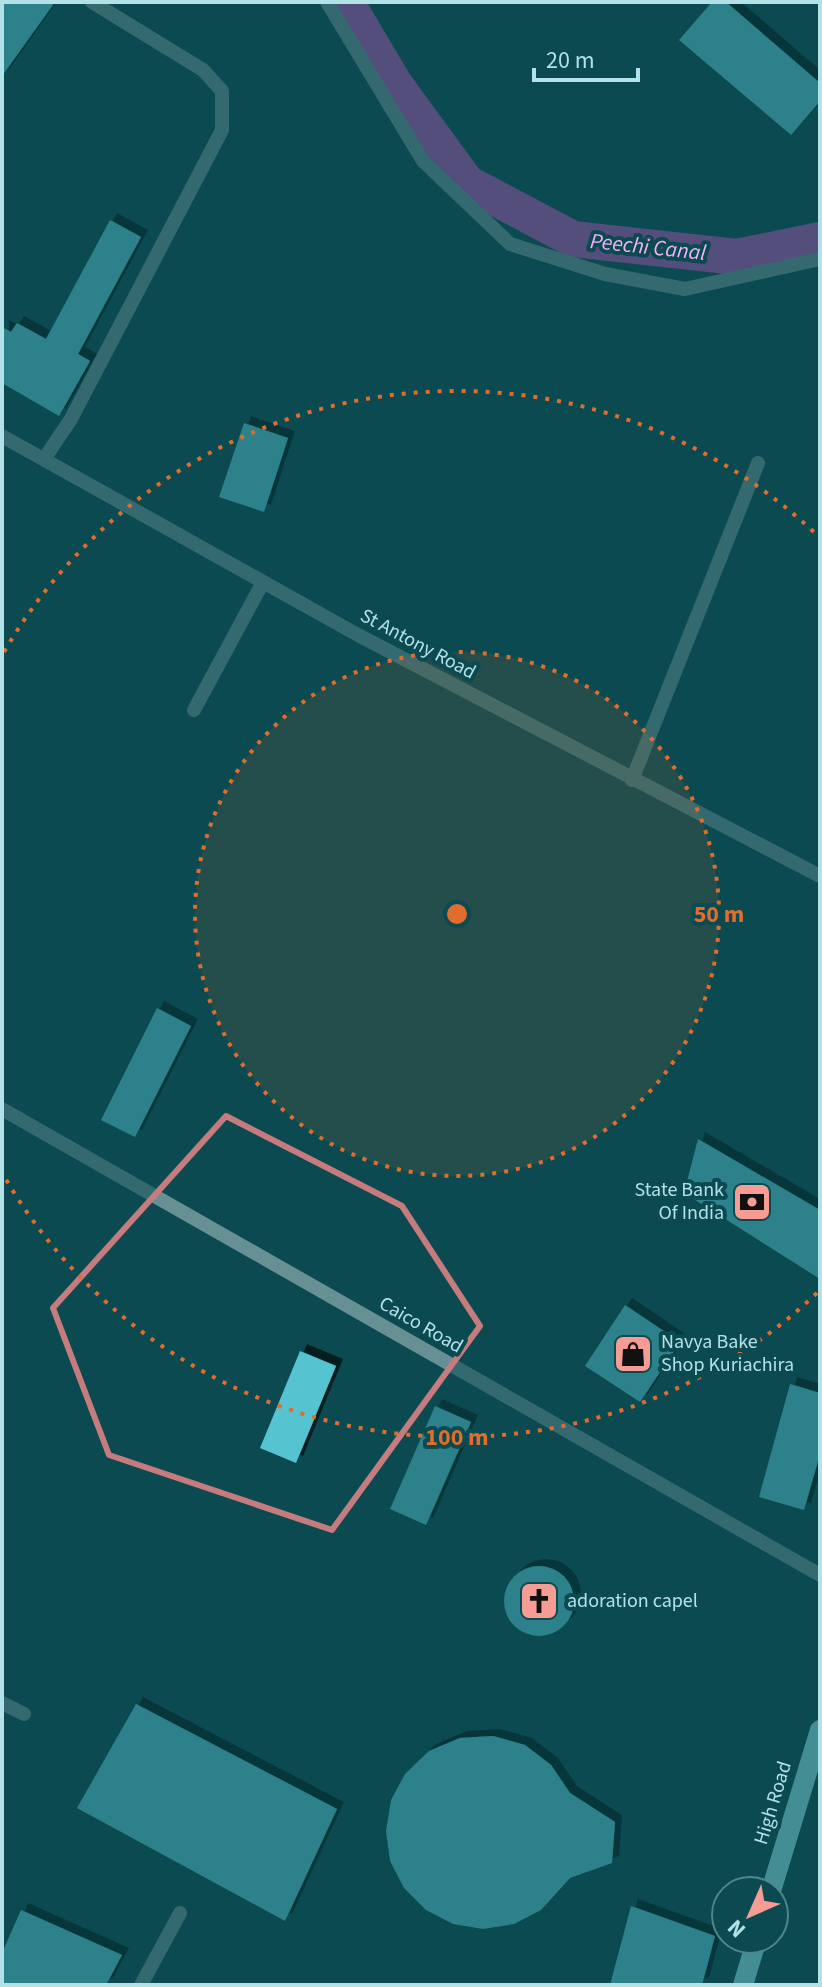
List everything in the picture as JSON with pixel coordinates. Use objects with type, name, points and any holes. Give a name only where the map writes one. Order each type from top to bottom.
[{"type":"main road","name":"High Road","points":[[776,1875],[820,1730]]},
{"type":"main road","points":[[743,1985],[752,1955]]},
{"type":"street","points":[[44,459],[71,419],[222,130],[222,91],[203,70],[92,2]]},
{"type":"street","points":[[327,2],[423,161],[510,244],[605,274],[685,289],[820,259]]},
{"type":"street","name":"St Antony Road","points":[[2,436],[263,582],[632,780],[820,876]]},
{"type":"street","points":[[632,780],[758,463]]},
{"type":"street","points":[[194,710],[263,582]]},
{"type":"street","name":"Caico Road","points":[[2,1109],[820,1575]]},
{"type":"street","points":[[2,1703],[24,1714]]},
{"type":"street","points":[[141,1985],[180,1913]]},
{"type":"highlighted area","points":[[226,1116],[402,1206],[480,1326],[332,1530],[109,1455],[53,1308]]},
{"type":"building","points":[[2,2],[55,2],[2,76]]},
{"type":"building","points":[[712,2],[726,2],[820,83],[820,101],[791,135],[679,40]]},
{"type":"building","points":[[110,220],[141,237],[78,354],[90,361],[59,416],[2,383],[2,327],[11,332],[17,323],[46,339]]},
{"type":"building","points":[[244,423],[288,438],[264,512],[219,497]]},
{"type":"building","points":[[157,1008],[191,1026],[135,1137],[101,1120]]},
{"type":"building","name":"State Bank Of India","points":[[698,1139],[820,1210],[820,1279],[684,1193]]},
{"type":"building","name":"Navya Bake Shop Kuriachira","points":[[625,1305],[680,1342],[640,1402],[585,1366]]},
{"type":"building","points":[[300,1351],[336,1366],[296,1463],[260,1448]]},
{"type":"building","points":[[790,1384],[820,1393],[820,1454],[804,1510],[759,1497]]},
{"type":"building","points":[[435,1406],[471,1422],[426,1525],[390,1509]]},
{"type":"building","name":"adoration capel","points":[[539,1566],[558,1572],[568,1582],[574,1601],[568,1620],[558,1630],[539,1636],[520,1630],[510,1620],[504,1601],[510,1582],[520,1572]]},
{"type":"building","points":[[136,1704],[337,1809],[285,1921],[77,1808]]},
{"type":"building","points":[[493,1736],[525,1745],[551,1765],[570,1793],[615,1822],[612,1863],[570,1878],[541,1910],[514,1924],[483,1929],[453,1924],[426,1910],[404,1888],[390,1861],[386,1831],[391,1800],[405,1774],[429,1751],[460,1738]]},
{"type":"building","points":[[631,1906],[710,1934],[710,1955],[702,1985],[610,1985]]},
{"type":"building","points":[[21,1910],[122,1955],[106,1985],[2,1985],[2,1953]]},
{"type":"waterway","name":"Peechi Canal","points":[[346,2],[394,83],[467,183],[573,239],[737,257],[820,240]]},
{"type":"place","name":"State Bank Of India","points":[[752,1202]]},
{"type":"place","name":"Navya Bake Shop Kuriachira","points":[[633,1354]]},
{"type":"place","name":"adoration capel","points":[[539,1601]]}]
